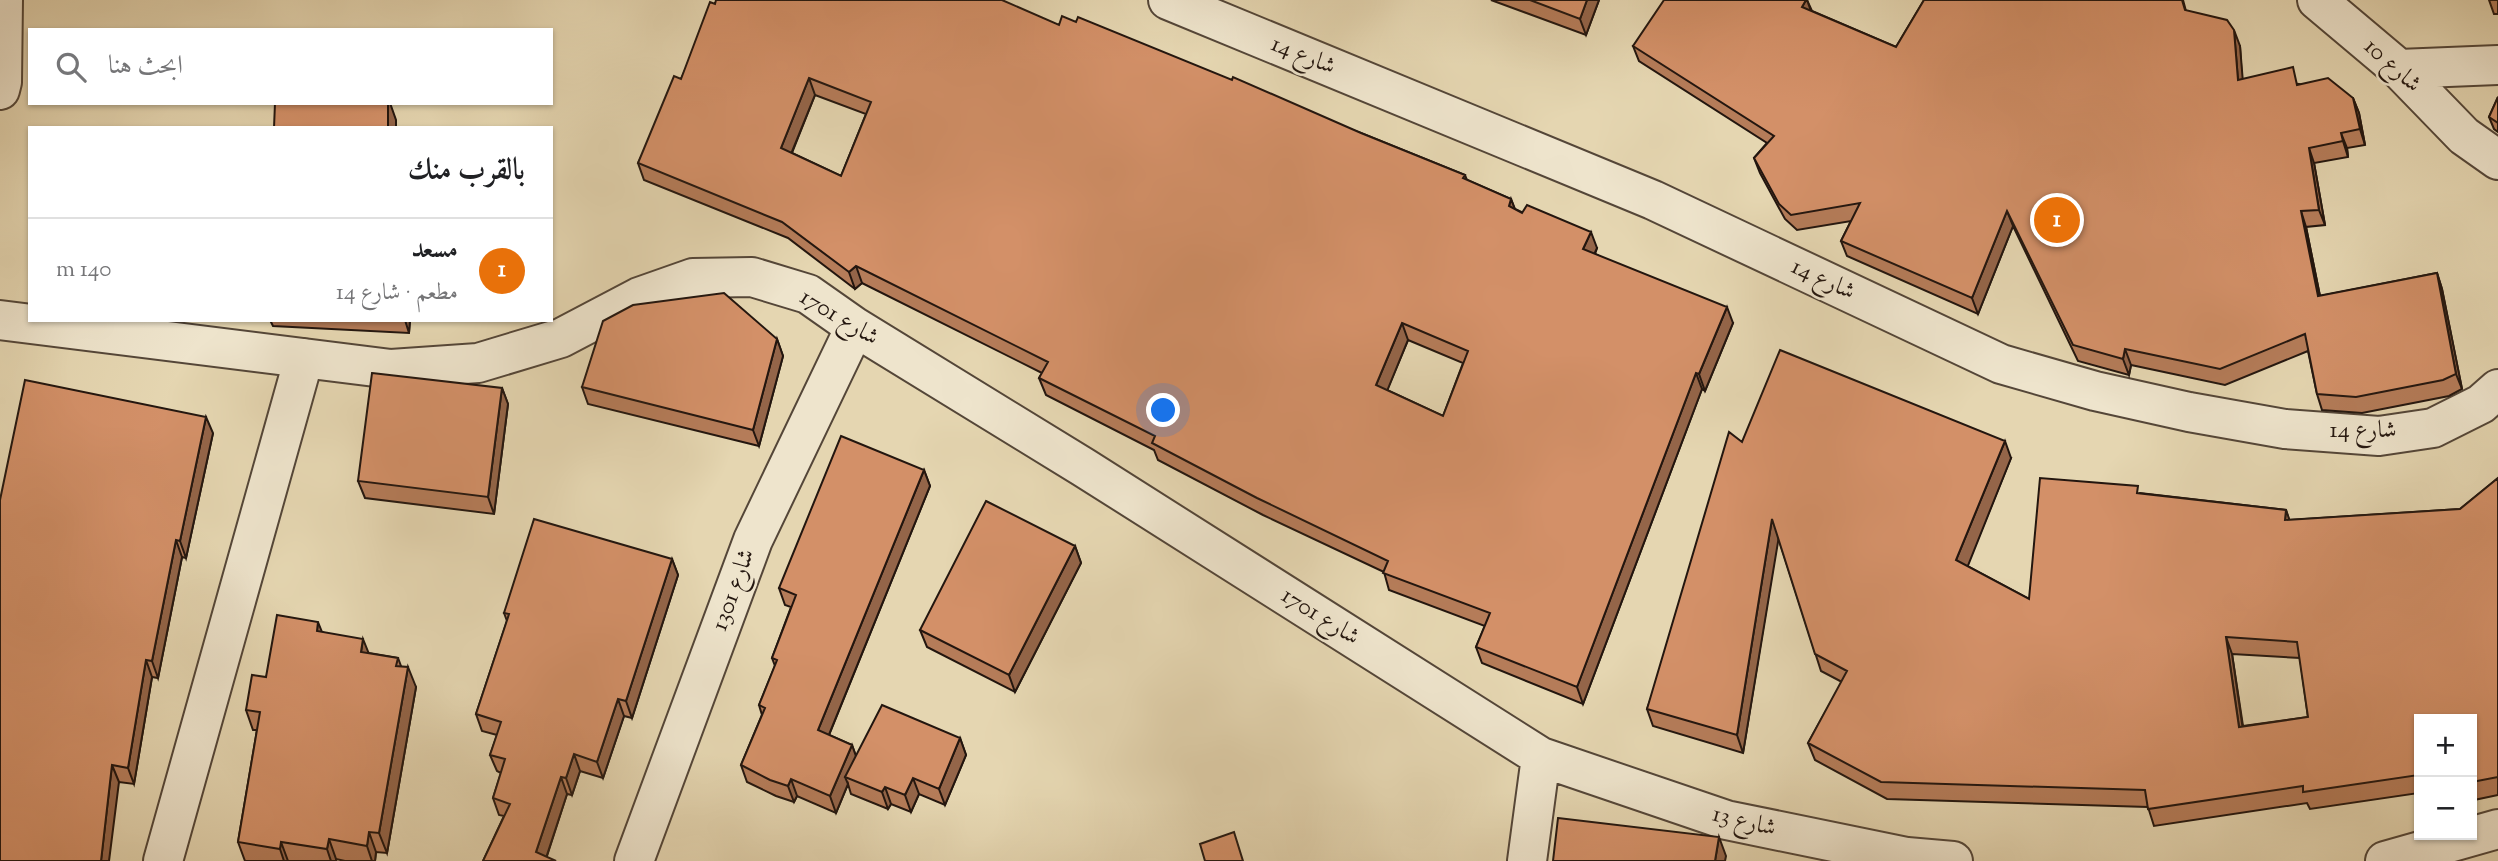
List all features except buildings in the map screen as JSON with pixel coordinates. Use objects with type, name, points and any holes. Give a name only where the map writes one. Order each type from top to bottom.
[{"type":"street","points":[[0,90],[2,0]]},
{"type":"street","name":"شارع 14","points":[[1168,0],[1653,200],[2001,364],[2095,391],[2189,411],[2284,429],[2379,436],[2433,428],[2481,404],[2498,389]]},
{"type":"street","name":"شارع 10","points":[[2317,0],[2399,69],[2464,136]]},
{"type":"street","points":[[2399,69],[2498,65]]},
{"type":"street","points":[[2464,136],[2498,160]]},
{"type":"street","points":[[2464,136],[2498,189]]},
{"type":"street","name":"شارع 1701","points":[[0,320],[391,369],[478,363],[561,338],[639,297],[693,278],[752,277],[808,294],[855,327],[1083,467],[1541,757]]},
{"type":"street","name":"شارع 1301","points":[[634,861],[753,540],[855,327]]},
{"type":"street","points":[[163,861],[304,358]]},
{"type":"street","points":[[1528,861],[1541,757]]},
{"type":"street","name":"شارع 13","points":[[1541,757],[1726,820],[1908,857],[1953,861]]},
{"type":"street","points":[[2385,861],[2498,828]]},
{"type":"place","name":"مسعد","points":[[2057,220]]}]
